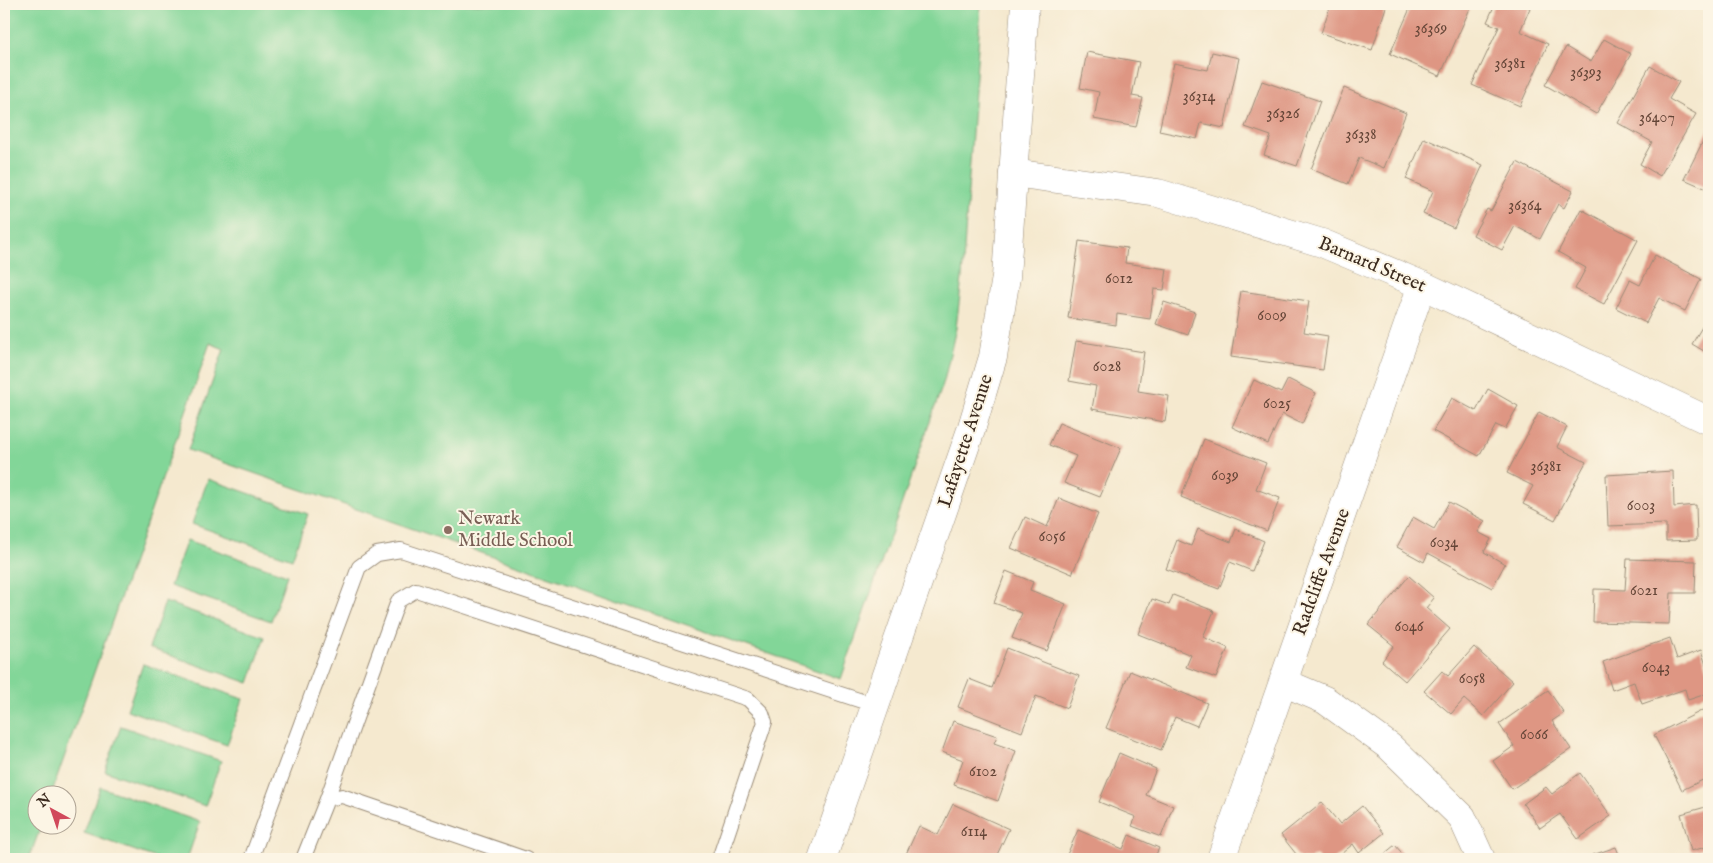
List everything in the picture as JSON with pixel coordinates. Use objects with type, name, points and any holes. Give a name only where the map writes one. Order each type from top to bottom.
[{"type":"street","name":"Lafayette Avenue","points":[[822,859],[877,706],[971,430],[993,357],[1006,277],[1025,4]]},
{"type":"street","name":"Barnard Street","points":[[1013,173],[1158,193],[1322,243],[1422,285],[1709,421]]},
{"type":"street","name":"Radcliffe Avenue","points":[[1221,859],[1422,285]]},
{"type":"street","points":[[1283,682],[1325,700],[1390,747],[1462,817],[1481,859]]},
{"type":"lane","points":[[251,859],[358,567],[377,554],[401,550],[877,706]]},
{"type":"lane","points":[[303,859],[327,799],[398,601],[416,590],[748,700],[762,713],[765,722],[719,859]]},
{"type":"lane","points":[[327,799],[342,796],[526,859]]},
{"type":"green space","name":"Newark Middle School","points":[[4,4],[981,4],[962,278],[956,328],[944,381],[841,679],[188,450],[224,349],[210,343],[54,786],[28,786],[28,836],[37,836],[29,859],[4,859]]},
{"type":"green space","points":[[208,479],[308,514],[292,559],[192,524]]},
{"type":"green space","points":[[187,540],[287,575],[271,621],[170,586]]},
{"type":"green space","points":[[165,602],[265,637],[249,683],[149,648]]},
{"type":"green space","points":[[143,664],[243,699],[227,745],[127,710]]},
{"type":"green space","points":[[121,726],[221,761],[205,806],[105,771]]},
{"type":"green space","points":[[100,787],[200,822],[187,859],[159,859],[84,833]]},
{"type":"building","points":[[1331,4],[1387,4],[1372,50],[1321,33]]},
{"type":"building","points":[[1412,4],[1472,4],[1440,76],[1390,54]]},
{"type":"building","points":[[1495,4],[1521,4],[1530,8],[1520,31],[1548,44],[1520,106],[1472,85],[1499,27],[1487,22]]},
{"type":"building","points":[[1604,39],[1631,54],[1596,114],[1545,85],[1566,47],[1591,62]]},
{"type":"building","points":[[1087,52],[1139,62],[1132,96],[1143,98],[1136,127],[1094,119],[1099,92],[1080,88]]},
{"type":"building","points":[[1212,52],[1239,58],[1224,128],[1201,123],[1197,139],[1159,131],[1174,63],[1208,70]]},
{"type":"building","points":[[1650,66],[1679,82],[1669,99],[1696,114],[1660,176],[1640,164],[1652,142],[1618,123]]},
{"type":"building","points":[[1262,81],[1320,101],[1297,166],[1264,155],[1271,136],[1245,127]]},
{"type":"building","points":[[1344,88],[1406,113],[1384,168],[1359,158],[1348,184],[1311,169]]},
{"type":"building","points":[[1709,129],[1709,190],[1684,179]]},
{"type":"building","points":[[1424,138],[1483,165],[1454,228],[1423,214],[1433,191],[1406,179]]},
{"type":"building","points":[[1517,162],[1573,191],[1564,208],[1558,204],[1540,239],[1515,226],[1502,250],[1473,235],[1487,209],[1491,211]]},
{"type":"building","points":[[1581,209],[1638,240],[1604,304],[1575,289],[1586,268],[1558,252]]},
{"type":"building","points":[[1079,241],[1127,248],[1125,263],[1167,269],[1164,290],[1154,289],[1150,319],[1117,314],[1116,325],[1068,318]]},
{"type":"building","points":[[1655,255],[1701,279],[1685,311],[1659,298],[1646,323],[1616,308],[1630,280],[1640,285]]},
{"type":"building","points":[[1241,291],[1309,301],[1304,332],[1328,336],[1323,370],[1231,357]]},
{"type":"building","points":[[1164,302],[1195,312],[1188,335],[1156,324]]},
{"type":"building","points":[[1709,315],[1709,354],[1692,344]]},
{"type":"building","points":[[1076,341],[1144,352],[1138,391],[1169,396],[1165,422],[1092,409],[1096,386],[1069,381]]},
{"type":"building","points":[[1288,379],[1316,393],[1302,424],[1282,414],[1268,444],[1232,427],[1254,380],[1281,393]]},
{"type":"building","points":[[1488,389],[1518,406],[1505,429],[1496,425],[1479,456],[1433,431],[1452,398],[1476,411]]},
{"type":"building","points":[[1539,412],[1567,427],[1557,447],[1586,462],[1555,520],[1523,504],[1533,486],[1507,473]]},
{"type":"building","points":[[1059,423],[1121,448],[1100,497],[1064,483],[1076,456],[1049,445]]},
{"type":"building","points":[[1204,439],[1266,463],[1256,489],[1280,498],[1267,531],[1181,497]]},
{"type":"building","points":[[1673,471],[1674,507],[1696,505],[1697,540],[1666,541],[1666,524],[1608,526],[1606,475]]},
{"type":"building","points":[[1059,498],[1098,514],[1072,574],[1011,548],[1025,517],[1047,527]]},
{"type":"building","points":[[1449,502],[1485,521],[1478,532],[1491,539],[1484,552],[1505,564],[1492,588],[1428,553],[1424,562],[1397,547],[1413,517],[1434,529]]},
{"type":"building","points":[[1198,529],[1231,542],[1236,529],[1264,541],[1252,571],[1230,562],[1219,589],[1166,569],[1177,540],[1191,546]]},
{"type":"building","points":[[1627,559],[1696,561],[1695,593],[1671,593],[1669,624],[1593,622],[1594,589],[1625,590]]},
{"type":"building","points":[[1006,571],[1033,582],[1030,590],[1066,604],[1047,651],[1012,638],[1022,613],[994,603]]},
{"type":"building","points":[[1409,576],[1434,598],[1426,608],[1450,629],[1405,681],[1382,661],[1394,646],[1368,625]]},
{"type":"building","points":[[1173,595],[1214,611],[1203,637],[1228,648],[1216,678],[1186,667],[1191,655],[1138,634],[1152,599],[1169,605]]},
{"type":"building","points":[[1670,638],[1677,659],[1701,650],[1709,674],[1709,693],[1688,700],[1685,689],[1642,704],[1634,682],[1612,690],[1603,662]]},
{"type":"building","points":[[1474,647],[1513,682],[1483,716],[1464,699],[1451,714],[1424,691],[1442,671],[1448,676]]},
{"type":"building","points":[[1007,648],[1079,676],[1067,708],[1036,696],[1022,732],[958,707],[969,679],[992,688]]},
{"type":"building","points":[[1130,671],[1207,703],[1197,726],[1175,717],[1161,750],[1106,728]]},
{"type":"building","points":[[1548,690],[1564,713],[1552,721],[1571,749],[1512,789],[1493,761],[1514,746],[1499,724]]},
{"type":"building","points":[[1709,707],[1709,777],[1682,790],[1654,735]]},
{"type":"building","points":[[953,721],[997,736],[994,743],[1016,751],[998,801],[954,785],[963,760],[942,752]]},
{"type":"building","points":[[1119,753],[1156,769],[1146,795],[1173,806],[1161,837],[1132,826],[1136,817],[1099,802]]},
{"type":"building","points":[[1580,773],[1611,816],[1578,839],[1560,814],[1540,828],[1523,804],[1546,787],[1552,794]]},
{"type":"building","points":[[1322,802],[1340,824],[1362,806],[1384,833],[1359,853],[1353,844],[1335,859],[1320,859],[1316,855],[1310,859],[1300,859],[1281,835]]},
{"type":"building","points":[[953,804],[1009,829],[995,859],[951,859],[940,854],[938,859],[918,859],[906,854],[919,826],[938,835]]},
{"type":"building","points":[[1709,806],[1709,856],[1706,847],[1691,851],[1681,814]]},
{"type":"building","points":[[1078,830],[1123,849],[1129,835],[1159,848],[1154,859],[1065,859]]},
{"type":"building","points":[[1395,845],[1407,859],[1378,859]]},
{"type":"building","points":[[1616,847],[1621,859],[1581,859]]},
{"type":"place","name":"Newark Middle School","points":[[448,530]]}]
